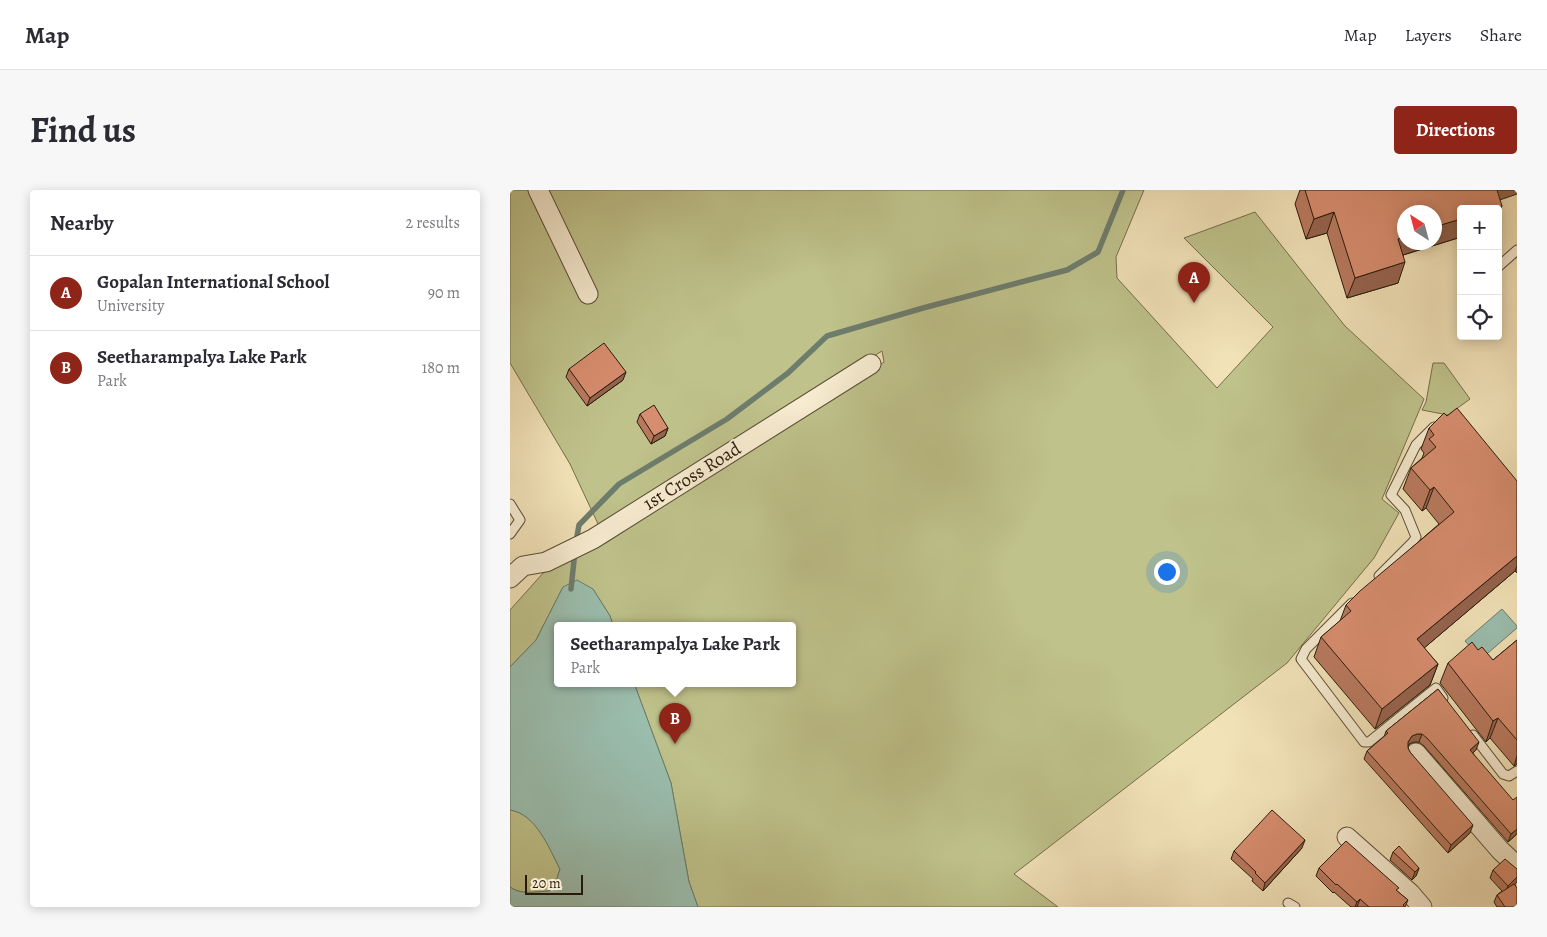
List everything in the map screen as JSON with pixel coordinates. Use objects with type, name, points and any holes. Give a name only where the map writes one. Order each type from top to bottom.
[{"type":"street","points":[[538,190],[588,294]]},
{"type":"street","name":"1st Cross Road","points":[[510,578],[523,566],[546,562],[593,539],[871,364]]},
{"type":"street","points":[[1416,754],[1500,850],[1517,866]]},
{"type":"street","points":[[1347,837],[1422,907]]},
{"type":"lane","points":[[1502,263],[1517,250]]},
{"type":"lane","points":[[1373,582],[1414,542],[1416,537],[1405,510],[1391,495],[1416,445],[1440,421]]},
{"type":"lane","points":[[510,504],[520,520],[510,534]]},
{"type":"lane","points":[[1360,595],[1306,649],[1301,659],[1364,742],[1369,742],[1436,688],[1448,704]]},
{"type":"lane","points":[[1466,727],[1503,774],[1509,776],[1517,771]]},
{"type":"green space","points":[[510,190],[1144,190],[1116,257],[1117,278],[1217,388],[1273,327],[1184,238],[1255,212],[1345,326],[1424,399],[1382,499],[1399,513],[1374,558],[1287,663],[1014,874],[1058,907],[698,907],[689,882],[671,783],[635,687],[796,687],[796,622],[612,622],[593,589],[563,587],[536,640],[510,667],[510,610],[544,572],[607,542],[884,362],[882,351],[599,526],[570,464],[510,363]]},
{"type":"green space","points":[[1433,363],[1444,363],[1470,399],[1448,415],[1422,410],[1426,402]]},
{"type":"green space","points":[[510,810],[528,818],[535,825],[560,869],[556,882],[549,891],[523,892],[510,887]]},
{"type":"shaded area","points":[[577,580],[593,589],[612,622],[554,622],[554,687],[635,687],[671,783],[689,882],[698,907],[510,907],[510,887],[523,892],[549,891],[556,882],[560,869],[541,833],[527,818],[510,810],[510,667],[536,640],[563,587]]},
{"type":"shaded area","points":[[1502,609],[1517,628],[1481,659],[1465,641]]},
{"type":"building","points":[[1305,190],[1497,190],[1502,205],[1457,205],[1457,220],[1442,225],[1442,205],[1397,205],[1397,250],[1401,250],[1405,262],[1355,278],[1334,212],[1314,219]]},
{"type":"building","points":[[604,343],[626,372],[590,398],[569,369]]},
{"type":"building","points":[[654,405],[668,428],[654,436],[640,414]]},
{"type":"building","points":[[1457,408],[1517,481],[1517,556],[1417,639],[1438,664],[1382,709],[1321,637],[1351,611],[1346,605],[1360,591],[1454,512],[1434,487],[1430,490],[1411,468],[1436,447],[1429,439],[1434,435],[1429,428],[1444,413],[1447,416]]},
{"type":"building","points":[[1517,640],[1517,740],[1498,718],[1493,721],[1448,663],[1472,642],[1478,650],[1482,647],[1493,660]]},
{"type":"building","points":[[1438,689],[1479,742],[1470,750],[1513,800],[1517,797],[1517,829],[1511,834],[1422,734],[1412,736],[1408,742],[1410,752],[1473,825],[1451,845],[1367,751],[1388,733],[1386,731]]},
{"type":"building","points":[[1272,810],[1305,840],[1265,883],[1234,851]]},
{"type":"building","points":[[1346,841],[1399,888],[1396,890],[1408,900],[1403,905],[1405,907],[1369,907],[1360,899],[1357,902],[1319,868]]},
{"type":"building","points":[[1399,846],[1419,868],[1415,872],[1393,852]]},
{"type":"building","points":[[1505,859],[1517,869],[1517,877],[1508,886],[1493,870]]},
{"type":"building","points":[[1514,884],[1517,888],[1517,907],[1505,907],[1497,895]]},
{"type":"waterway","points":[[576,542],[579,525],[619,484],[727,419],[788,373],[827,336],[923,308],[1067,270],[1098,252],[1123,190]]},
{"type":"waterway","points":[[571,589],[575,551]]},
{"type":"place","name":"Gopalan International School","points":[[1194,303]]},
{"type":"place","name":"Seetharampalya Lake Park","points":[[675,744]]}]
